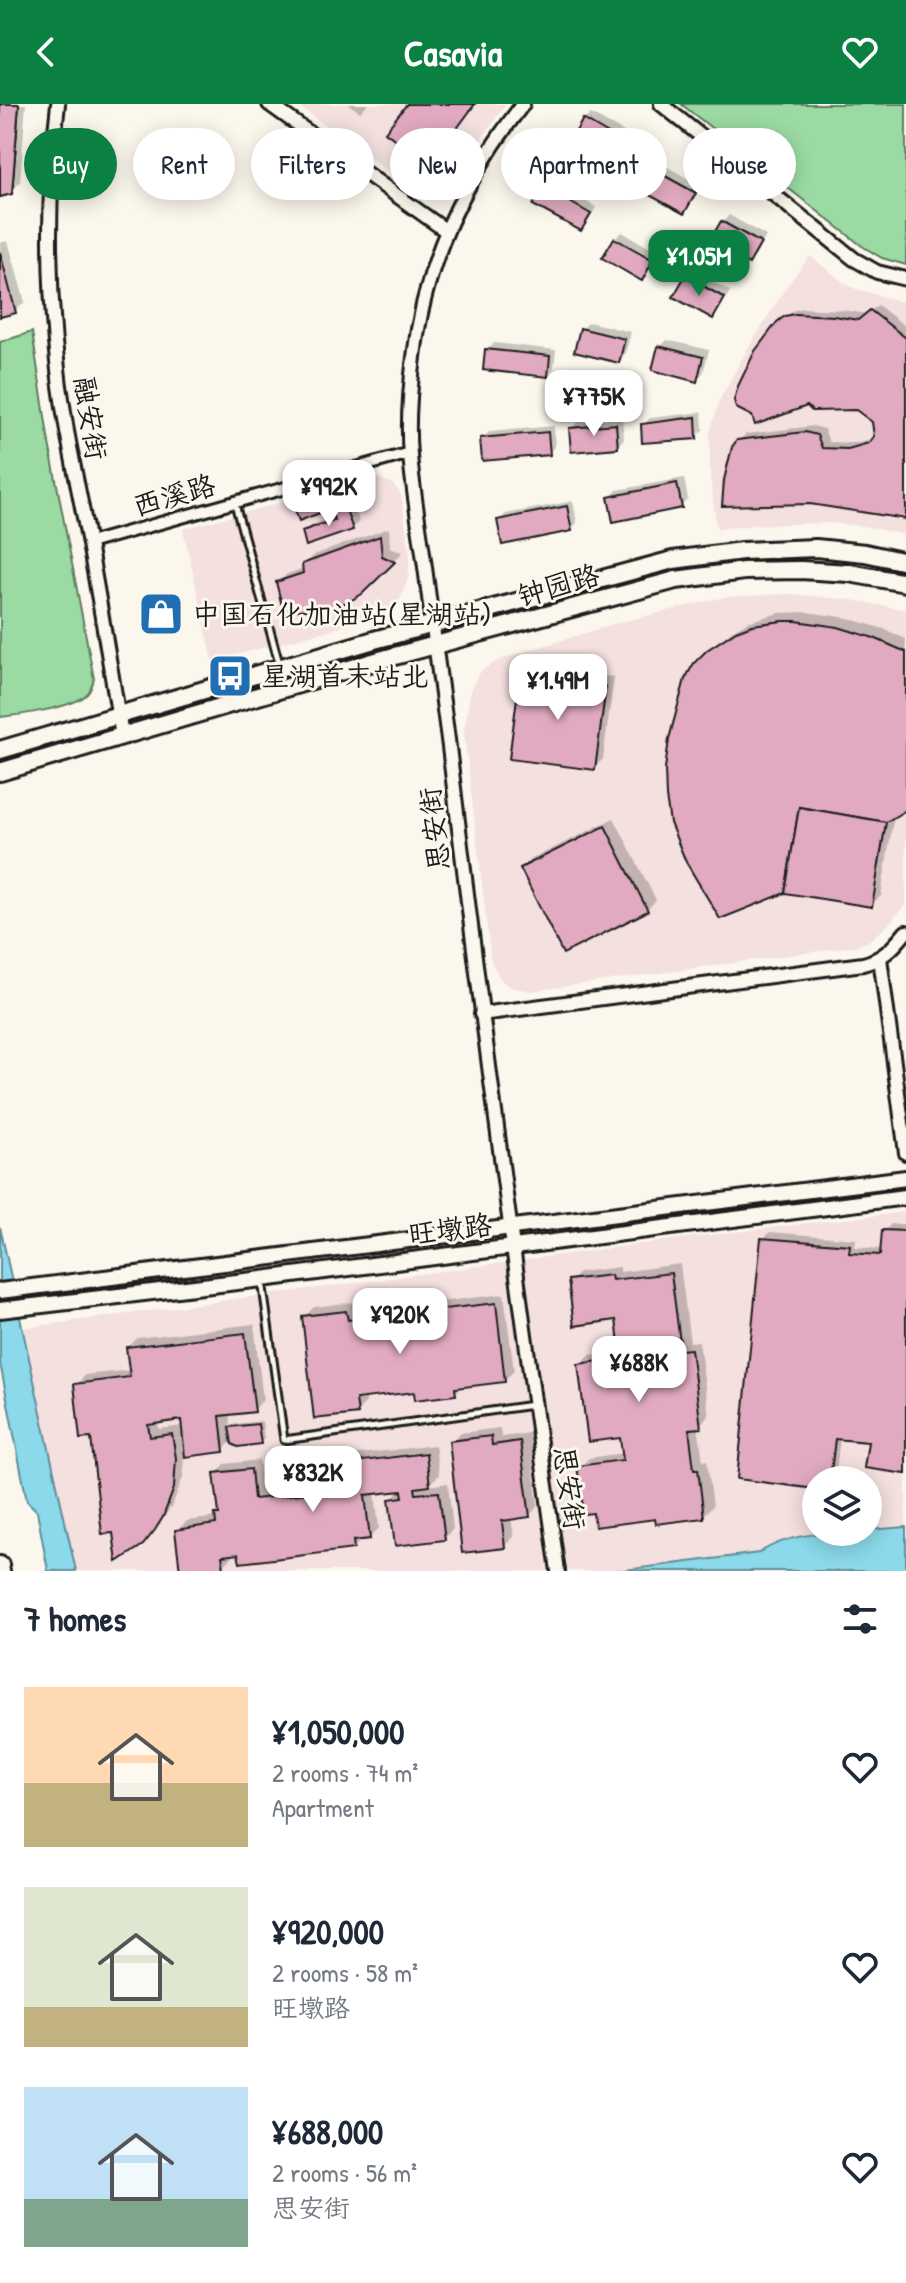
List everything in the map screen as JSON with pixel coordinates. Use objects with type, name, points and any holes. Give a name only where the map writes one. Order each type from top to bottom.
[{"type":"main road","name":"钟园路","points":[[0,750],[280,667],[652,565],[714,554],[816,548],[865,553],[906,562]]},
{"type":"main road","name":"钟园路","points":[[0,772],[436,645],[698,576],[801,570],[849,573],[906,583]]},
{"type":"main road","name":"旺墩路","points":[[0,1291],[906,1178]]},
{"type":"main road","name":"旺墩路","points":[[0,1310],[906,1197]]},
{"type":"main road","points":[[0,1565],[1,1571]]},
{"type":"street","name":"融安街","points":[[58,104],[49,215],[56,351],[122,736]]},
{"type":"street","points":[[269,104],[445,230]]},
{"type":"street","name":"思安街","points":[[523,104],[498,136],[445,230],[425,294],[414,353],[410,453],[481,1014],[558,1571]]},
{"type":"street","points":[[661,104],[854,259],[877,272],[906,279]]},
{"type":"street","name":"西溪路","points":[[89,543],[410,453]]},
{"type":"street","points":[[481,1014],[863,964],[880,958],[906,932]]},
{"type":"street","points":[[880,958],[906,1153]]},
{"type":"lane","points":[[235,503],[280,667]]},
{"type":"lane","points":[[262,1279],[284,1440],[534,1405]]},
{"type":"shaded area","points":[[296,104],[506,104],[485,134],[485,128],[390,128],[390,173],[374,161],[374,128],[329,128]]},
{"type":"shaded area","points":[[810,256],[856,289],[906,303],[906,535],[830,523],[717,529],[710,477],[710,432],[720,399],[787,286]]},
{"type":"shaded area","points":[[376,477],[392,483],[401,495],[410,554],[408,579],[393,609],[385,615],[213,661],[183,529]]},
{"type":"shaded area","points":[[788,594],[852,600],[906,610],[906,904],[887,926],[867,942],[855,946],[531,991],[510,987],[501,980],[491,961],[464,731],[471,688],[481,671],[499,660],[617,623],[725,597]]},
{"type":"shaded area","points":[[906,1212],[906,1527],[882,1529],[882,1466],[802,1466],[802,1536],[759,1553],[617,1571],[76,1571],[23,1328],[700,1236]]},
{"type":"green space","points":[[681,104],[906,104],[906,265],[882,258],[862,246],[796,194],[796,128],[712,128]]},
{"type":"green space","points":[[32,332],[49,443],[94,679],[88,693],[79,700],[45,710],[0,717],[0,342]]},
{"type":"water","points":[[0,1227],[76,1571],[48,1571],[37,1511],[27,1501],[0,1363]]},
{"type":"water","points":[[906,1527],[906,1571],[617,1571],[759,1553],[802,1536],[802,1546],[882,1546],[882,1529]]},
{"type":"building","points":[[0,104],[19,104],[12,194],[0,197]]},
{"type":"building","points":[[0,104],[19,104],[12,194],[0,197]]},
{"type":"building","points":[[407,104],[475,104],[457,128],[390,128],[390,136],[385,132]]},
{"type":"building","points":[[583,119],[598,128],[578,128]]},
{"type":"building","points":[[667,177],[683,186],[683,200],[692,200],[684,214],[659,200],[667,200]]},
{"type":"building","points":[[536,200],[566,200],[591,214],[581,231],[533,205]]},
{"type":"building","points":[[721,221],[761,243],[749,264],[709,242]]},
{"type":"building","points":[[614,238],[653,260],[642,281],[602,258]]},
{"type":"building","points":[[0,252],[16,313],[0,317]]},
{"type":"building","points":[[685,276],[725,298],[713,319],[673,297]]},
{"type":"building","points":[[870,310],[906,338],[906,519],[810,504],[722,506],[724,480],[732,447],[737,440],[805,432],[817,435],[822,448],[848,449],[869,443],[874,436],[872,422],[856,410],[812,411],[807,406],[755,425],[752,416],[736,408],[734,400],[755,351],[785,316],[834,316],[858,320]]},
{"type":"building","points":[[580,328],[625,339],[619,363],[574,352]]},
{"type":"building","points":[[658,346],[703,357],[697,382],[652,370]]},
{"type":"building","points":[[485,349],[550,356],[548,377],[483,370]]},
{"type":"building","points":[[696,417],[697,439],[642,443],[641,424]]},
{"type":"building","points":[[616,424],[618,448],[571,452],[569,428]]},
{"type":"building","points":[[548,432],[550,455],[482,461],[480,438]]},
{"type":"building","points":[[677,483],[682,508],[613,522],[608,497]]},
{"type":"building","points":[[324,496],[328,510],[299,521],[294,507]]},
{"type":"building","points":[[567,506],[572,531],[502,545],[497,520]]},
{"type":"building","points":[[345,507],[353,530],[306,546],[302,531],[334,520],[331,512]]},
{"type":"building","points":[[380,536],[382,556],[395,562],[362,594],[321,610],[283,610],[276,582],[303,573],[302,564]]},
{"type":"building","points":[[783,621],[838,627],[906,652],[906,810],[886,822],[799,807],[785,893],[720,919],[686,862],[670,823],[665,769],[669,739],[685,679],[694,663],[707,650],[736,631],[752,625]]},
{"type":"building","points":[[520,675],[606,686],[595,770],[509,759]]},
{"type":"building","points":[[799,807],[886,822],[872,907],[785,893]]},
{"type":"building","points":[[605,826],[648,911],[563,954],[520,868]]},
{"type":"building","points":[[882,1230],[906,1231],[906,1474],[882,1471],[882,1466],[864,1466],[868,1442],[835,1439],[832,1466],[802,1466],[802,1487],[737,1479],[761,1238],[850,1245],[849,1253],[880,1255]]},
{"type":"building","points":[[671,1273],[681,1350],[691,1349],[701,1428],[689,1429],[704,1518],[656,1524],[655,1519],[595,1527],[593,1513],[584,1514],[577,1466],[623,1460],[620,1438],[588,1442],[578,1364],[621,1358],[616,1320],[574,1326],[568,1280],[611,1275],[612,1280]]},
{"type":"building","points":[[496,1303],[505,1382],[455,1388],[456,1395],[415,1400],[414,1392],[356,1399],[358,1414],[314,1419],[302,1316],[346,1311],[348,1320]]},
{"type":"building","points":[[245,1333],[255,1412],[220,1416],[224,1452],[185,1457],[181,1420],[148,1425],[150,1437],[172,1434],[176,1458],[174,1488],[155,1530],[143,1545],[117,1562],[113,1533],[102,1534],[91,1438],[80,1439],[74,1384],[130,1377],[126,1347]]},
{"type":"building","points":[[258,1424],[261,1444],[238,1447],[232,1444],[229,1427]]},
{"type":"building","points":[[491,1436],[492,1445],[520,1441],[530,1517],[502,1521],[505,1548],[462,1553],[449,1441]]},
{"type":"building","points":[[426,1453],[430,1486],[415,1488],[416,1494],[439,1492],[445,1540],[395,1546],[389,1499],[403,1497],[402,1491],[365,1495],[370,1539],[353,1541],[354,1549],[240,1563],[238,1554],[222,1556],[224,1568],[180,1571],[175,1530],[216,1524],[215,1514],[219,1514],[214,1473],[251,1469],[254,1499],[317,1492],[314,1467]]},
{"type":"place","name":"中国石化加油站(星湖站)","points":[[161,614]]},
{"type":"place","name":"星湖首末站北","points":[[230,676]]}]
